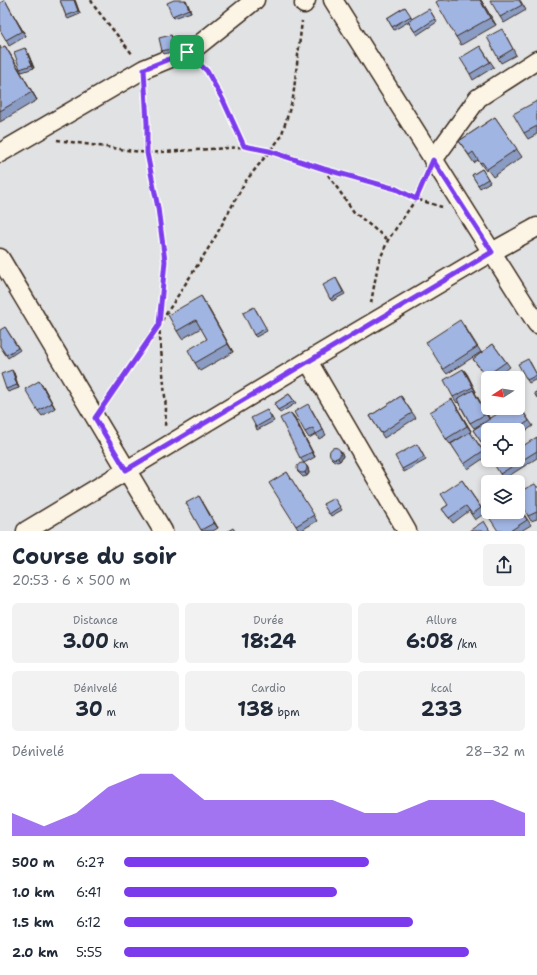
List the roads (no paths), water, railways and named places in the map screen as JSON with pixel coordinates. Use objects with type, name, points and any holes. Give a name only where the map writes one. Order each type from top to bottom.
[{"type":"street","points":[[0,153],[144,69],[195,48],[255,0]]},
{"type":"street","points":[[332,0],[537,324]]},
{"type":"street","points":[[433,160],[478,98],[537,60]]},
{"type":"street","points":[[26,531],[308,361],[537,227]]},
{"type":"street","points":[[0,258],[163,531]]},
{"type":"street","points":[[308,361],[407,531]]}]
